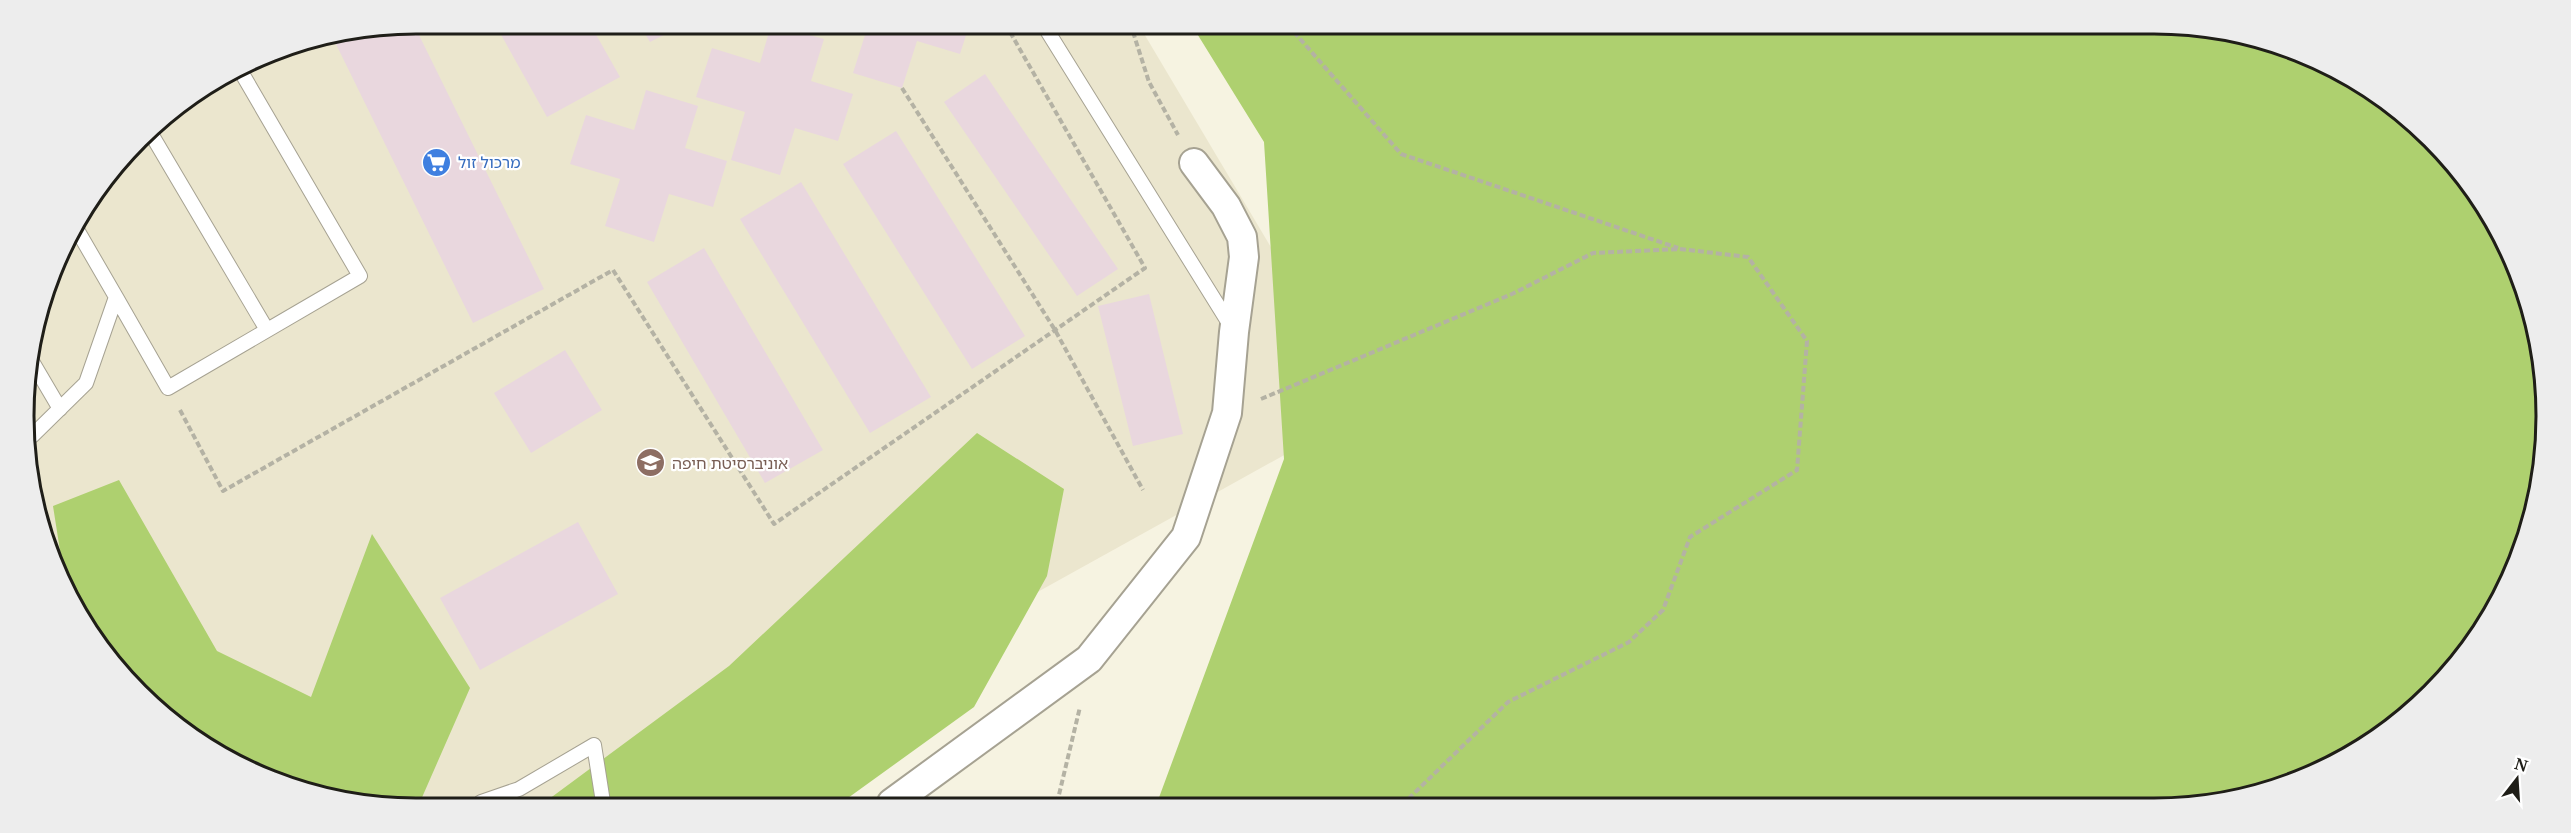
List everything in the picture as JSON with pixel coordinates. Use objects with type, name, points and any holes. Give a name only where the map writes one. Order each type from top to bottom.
[{"type":"street","points":[[899,798],[1089,659],[1186,537],[1227,413],[1244,256],[1242,237],[1226,206],[1194,163]]},
{"type":"lane","points":[[1049,34],[1234,332]]},
{"type":"lane","points":[[80,236],[168,388],[360,276],[244,76]]},
{"type":"lane","points":[[154,139],[267,330]]},
{"type":"lane","points":[[35,433],[86,383],[116,297]]},
{"type":"lane","points":[[38,371],[60,409]]},
{"type":"lane","points":[[493,798],[519,789],[594,746],[602,798]]},
{"type":"path","points":[[168,388],[223,491],[613,270],[774,524],[1145,268],[1011,34]]},
{"type":"path","points":[[1134,34],[1149,82],[1194,163]]},
{"type":"path","points":[[1296,34],[1401,154],[1680,249]]},
{"type":"path","points":[[902,88],[1055,330],[1143,490]]},
{"type":"path","points":[[1227,413],[1512,294],[1593,253],[1680,249],[1748,257],[1807,341],[1797,470],[1690,537],[1664,610],[1629,642],[1508,702],[1409,798]]},
{"type":"path","points":[[1059,798],[1089,659]]},
{"type":"shaded area","name":"אוניברסיטת חיפה","points":[[416,34],[1144,34],[1367,409],[667,798],[392,798],[342,791],[294,778],[225,747],[184,720],[146,687],[113,649],[86,608],[64,563],[48,515],[38,466],[34,416],[42,342],[64,270],[99,204],[146,146],[204,99],[270,64],[342,42]]},
{"type":"green space","points":[[1197,34],[2154,34],[2229,42],[2277,55],[2346,86],[2387,113],[2406,129],[2425,146],[2458,184],[2497,248],[2523,318],[2536,392],[2536,441],[2533,466],[2516,539],[2497,585],[2472,629],[2442,668],[2406,704],[2367,734],[2323,759],[2277,778],[2229,791],[2179,798],[1159,798],[1284,459],[1264,142]]},
{"type":"green space","points":[[977,433],[1064,489],[1047,576],[974,707],[848,798],[550,798],[729,666]]},
{"type":"green space","points":[[119,480],[217,651],[311,697],[372,534],[470,688],[422,798],[367,795],[294,778],[225,747],[184,720],[146,687],[129,668],[113,649],[86,608],[60,554],[53,506]]},
{"type":"building","name":"מרכול זול","points":[[418,34],[544,289],[473,323],[336,44],[392,35]]},
{"type":"building","points":[[501,34],[596,34],[620,77],[547,117]]},
{"type":"building","points":[[645,34],[666,34],[650,42]]},
{"type":"building","points":[[768,34],[806,34],[824,39],[811,81],[853,94],[838,141],[795,128],[780,175],[731,160],[745,112],[696,97],[712,48],[760,63]]},
{"type":"building","points":[[865,34],[966,34],[960,54],[917,41],[902,88],[853,73]]},
{"type":"building","points":[[985,74],[1118,269],[1077,296],[944,102]]},
{"type":"building","points":[[646,90],[698,106],[685,148],[727,161],[713,207],[669,194],[654,242],[605,226],[620,179],[570,164],[586,115],[634,130]]},
{"type":"building","points":[[896,131],[1025,336],[972,369],[843,164]]},
{"type":"building","points":[[801,182],[931,397],[870,433],[740,219]]},
{"type":"building","points":[[704,248],[823,450],[765,483],[647,282]]},
{"type":"building","points":[[1149,294],[1183,434],[1133,446],[1098,306]]},
{"type":"building","points":[[565,350],[602,410],[531,453],[494,393]]},
{"type":"building","points":[[578,522],[618,594],[480,670],[440,598]]},
{"type":"place","name":"מרכול זול","points":[[437,162]]},
{"type":"place","name":"אוניברסיטת חיפה","points":[[651,463]]}]
